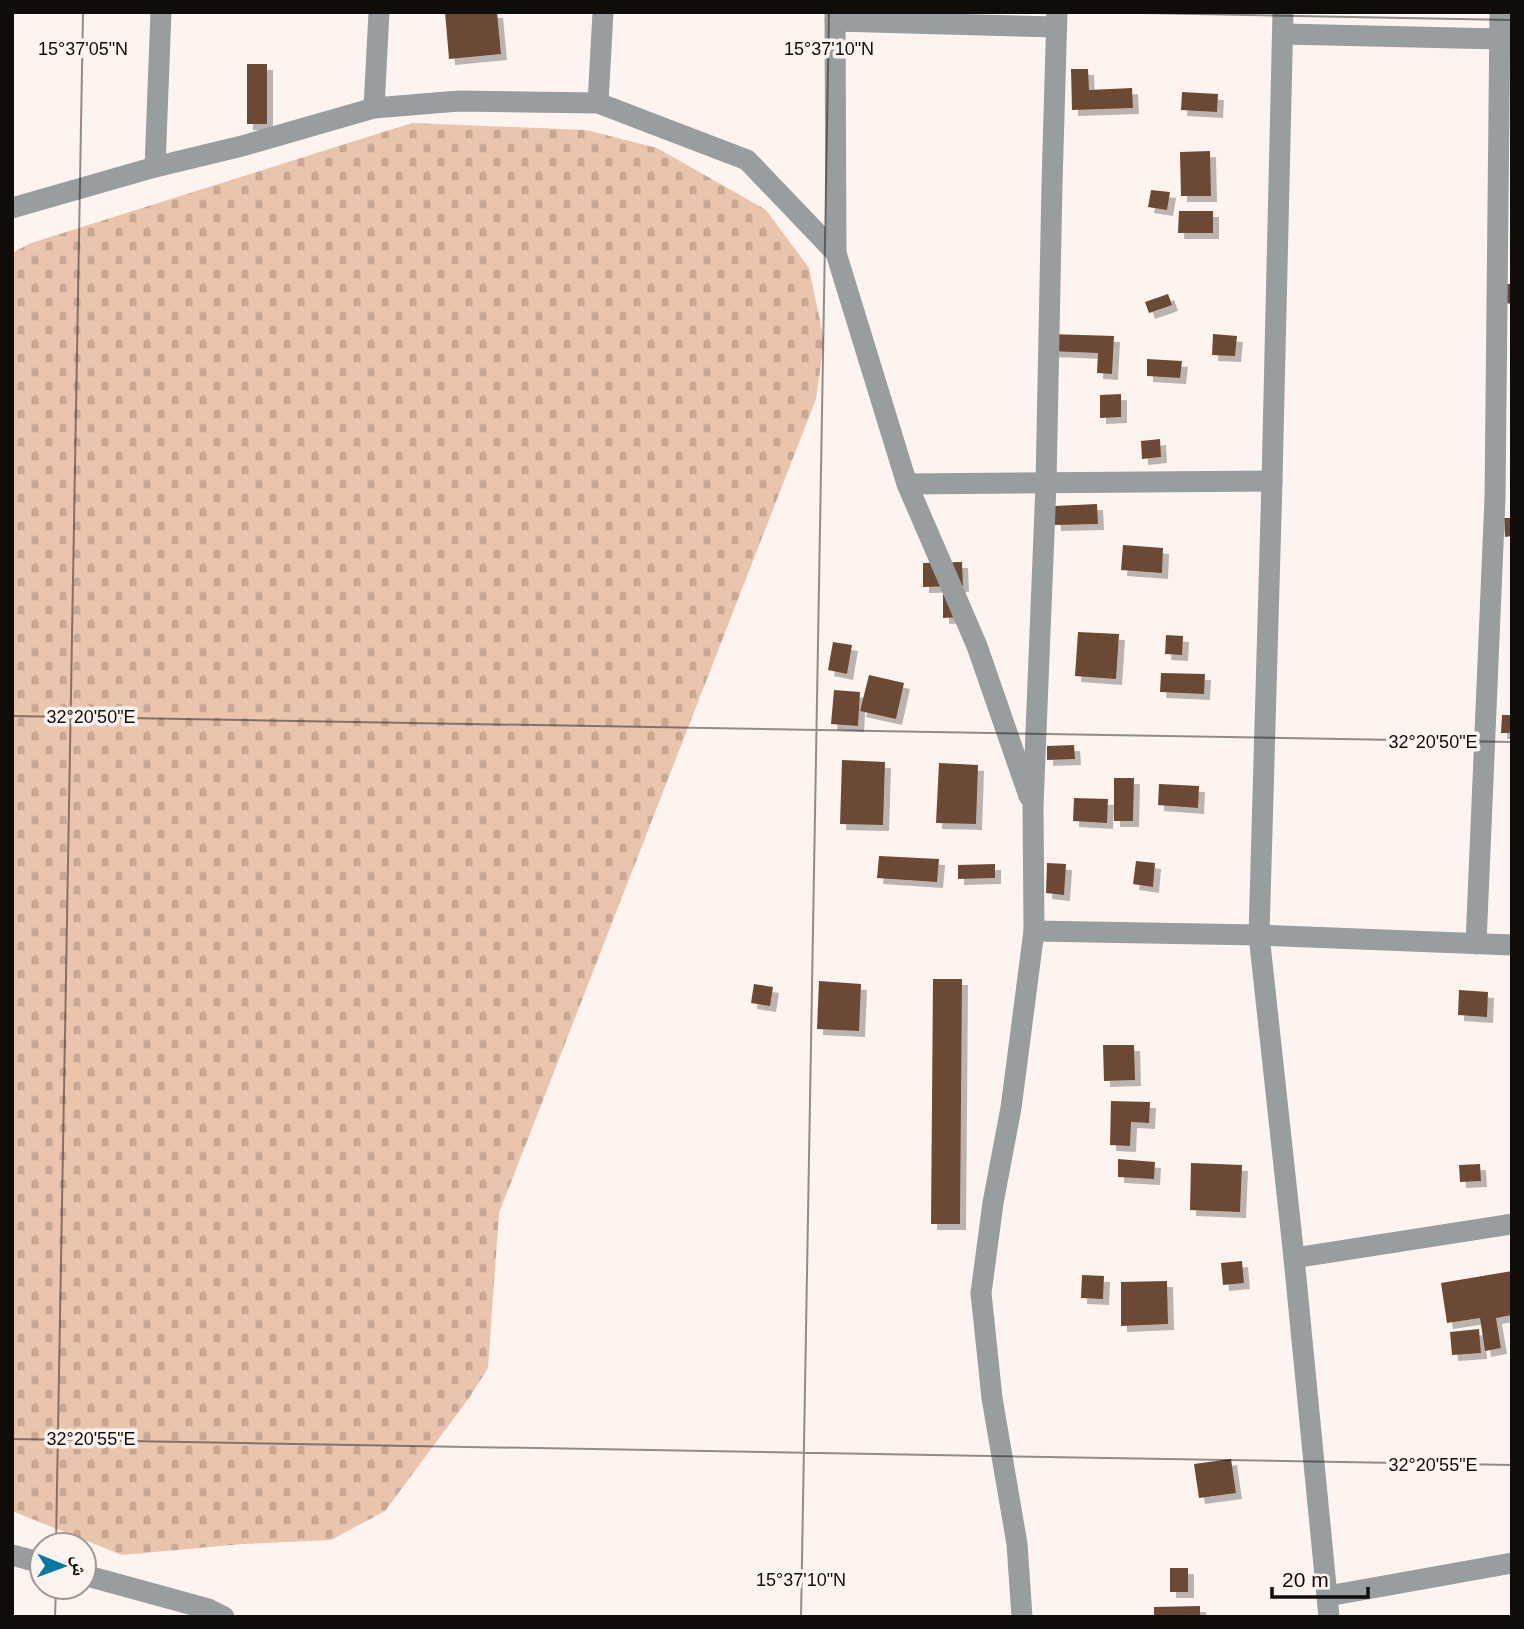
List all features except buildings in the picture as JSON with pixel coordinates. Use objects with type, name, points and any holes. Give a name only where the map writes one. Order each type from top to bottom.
[{"type":"street","points":[[155,167],[161,12]]},
{"type":"street","points":[[374,108],[379,12]]},
{"type":"street","points":[[598,103],[603,12]]},
{"type":"street","points":[[1476,943],[1503,499],[1500,12]]},
{"type":"street","points":[[1022,1617],[1017,1544],[992,1398],[981,1293],[993,1203],[1012,1108],[1034,931],[1033,806],[1046,484],[1056,20],[835,17],[836,253],[907,485],[977,646],[1033,806]]},
{"type":"street","points":[[1500,39],[1283,23],[1259,934],[1328,1606],[1512,1563]]},
{"type":"street","points":[[12,208],[374,108],[459,102],[598,103],[747,160],[836,253]]},
{"type":"street","points":[[907,485],[1272,481]]},
{"type":"street","points":[[1034,931],[1259,934],[1512,945]]},
{"type":"street","points":[[1294,1258],[1512,1224]]},
{"type":"street","points":[[98,1579],[213,1614]]},
{"type":"green space","points":[[412,123],[586,130],[657,148],[766,210],[809,268],[824,340],[816,399],[499,1213],[488,1368],[469,1398],[385,1511],[331,1540],[243,1544],[122,1555],[98,1545],[98,1531],[62,1531],[12,1511],[12,253],[31,243]]}]
